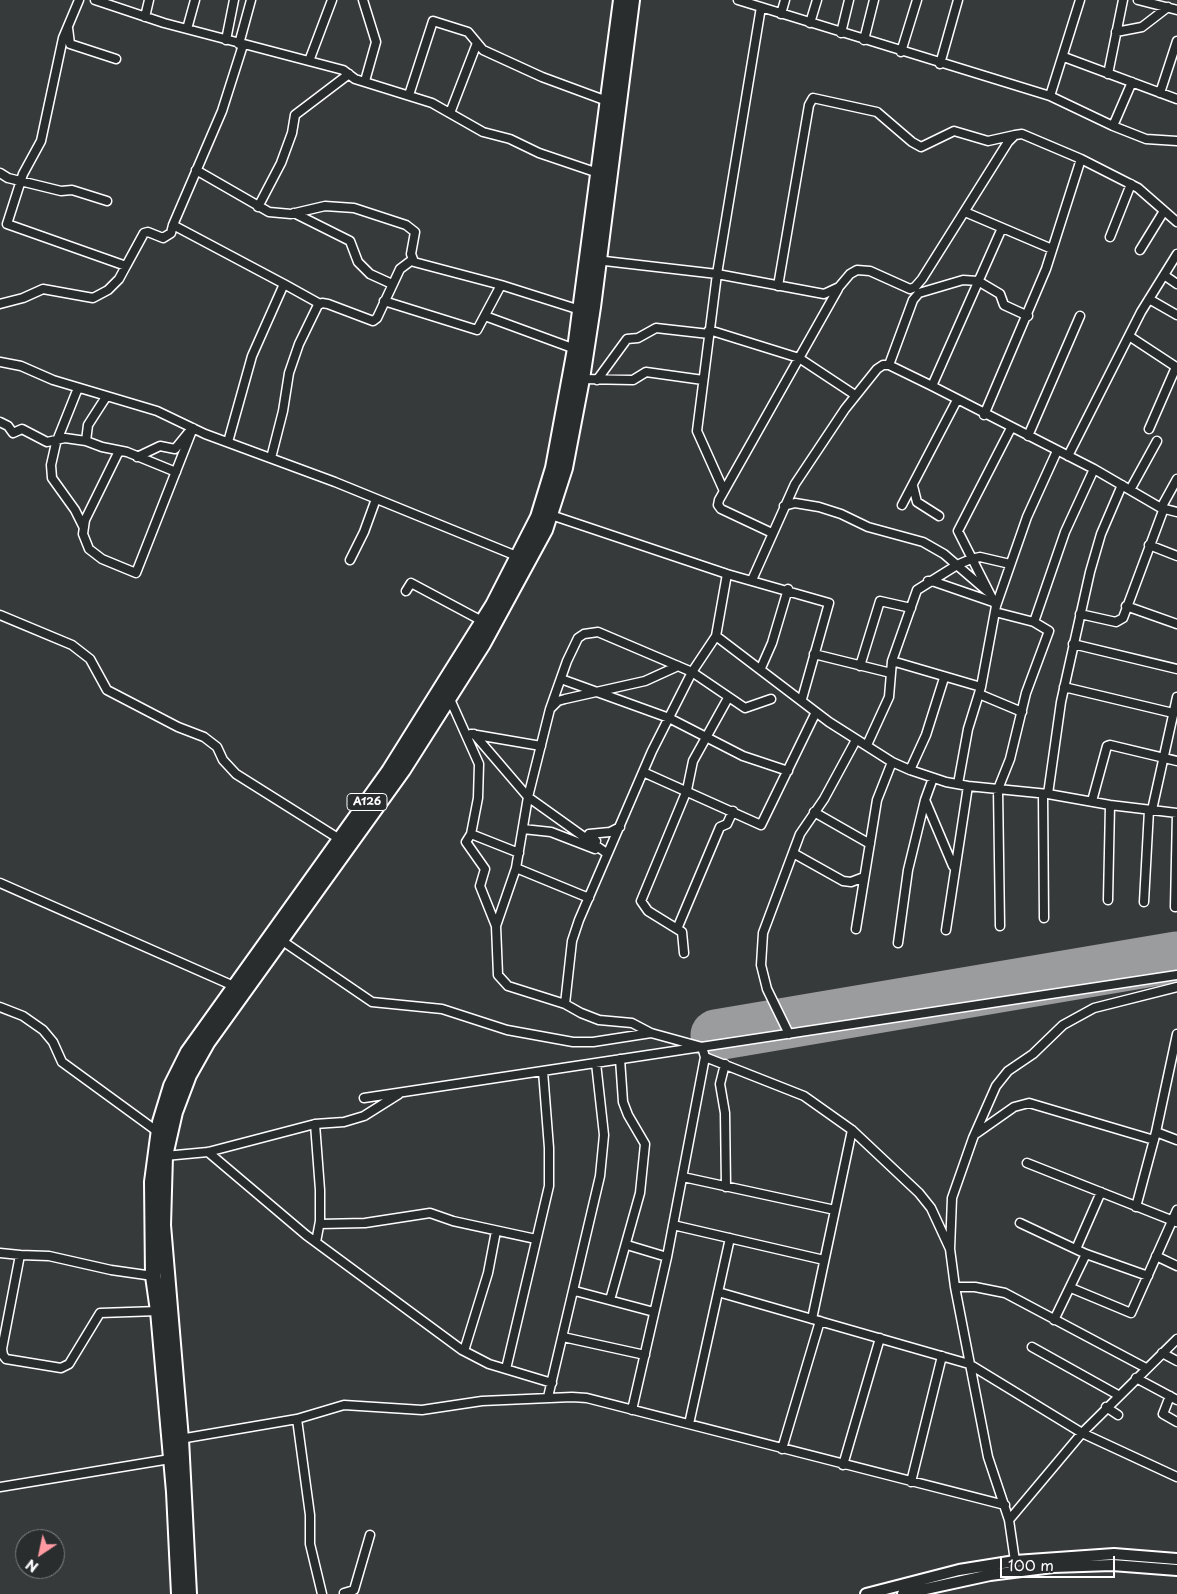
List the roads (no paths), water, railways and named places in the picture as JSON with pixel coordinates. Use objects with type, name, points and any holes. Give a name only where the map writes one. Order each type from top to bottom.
[{"type":"highway","name":"A126","points":[[189,1594],[174,1439],[153,1276],[152,1182],[158,1132],[165,1105],[179,1069],[200,1034],[281,940],[380,803],[449,697],[514,590],[536,550],[551,515],[565,468],[582,379],[593,260],[598,173],[621,0]]},
{"type":"highway","name":"A126","points":[[174,1439],[163,1225],[165,1156],[175,1112],[189,1075],[239,989],[393,764],[484,622],[538,517],[553,468],[575,349],[580,310],[593,260],[632,0]]},
{"type":"highway","name":"A126","points":[[176,1458],[178,1594]]},
{"type":"street","points":[[79,0],[63,38],[41,142],[22,180],[7,224],[126,266]]},
{"type":"street","points":[[95,0],[187,30],[343,70],[365,81],[432,103],[483,132],[510,139],[538,153],[598,173]]},
{"type":"street","points":[[145,17],[148,0]]},
{"type":"street","points":[[187,30],[195,0]]},
{"type":"street","points":[[226,40],[234,0]]},
{"type":"street","points":[[0,304],[23,298],[43,289],[94,298],[108,290],[119,279],[144,233],[148,232],[163,238],[171,233],[222,111],[241,45],[251,0]]},
{"type":"street","points":[[309,61],[332,0]]},
{"type":"street","points":[[363,0],[376,42],[365,81]]},
{"type":"street","points":[[738,0],[901,52],[1050,96],[1113,126],[1146,139],[1177,141]]},
{"type":"street","points":[[782,14],[785,0]]},
{"type":"street","points":[[810,23],[817,0]]},
{"type":"street","points":[[841,33],[849,0]]},
{"type":"street","points":[[864,40],[874,0]]},
{"type":"street","points":[[901,52],[917,0]]},
{"type":"street","points":[[940,64],[958,0]]},
{"type":"street","points":[[1050,96],[1064,57],[1080,0]]},
{"type":"street","points":[[1108,74],[1123,0]]},
{"type":"street","points":[[1138,0],[1177,10]]},
{"type":"street","points":[[724,491],[697,431],[709,332],[761,7]]},
{"type":"street","points":[[1116,32],[1142,27],[1168,7]]},
{"type":"street","points":[[409,94],[433,21],[468,32],[483,50],[542,77],[608,101]]},
{"type":"street","points":[[67,26],[70,44],[116,59]]},
{"type":"street","points":[[1160,93],[1177,41]]},
{"type":"street","points":[[450,113],[477,43]]},
{"type":"street","points":[[1064,57],[1177,99]]},
{"type":"street","points":[[258,207],[281,163],[292,133],[294,115],[349,74]]},
{"type":"street","points":[[1113,126],[1132,82]]},
{"type":"street","points":[[778,286],[808,105],[813,98],[877,112],[912,142],[921,146],[954,131],[988,141],[1015,135],[1036,138],[1131,184],[1177,222]]},
{"type":"street","points":[[772,533],[721,509],[718,505],[719,500],[839,287],[850,274],[857,270],[870,271],[910,290],[915,288],[1008,142],[1015,135]]},
{"type":"street","points":[[984,415],[1028,316],[1081,159]]},
{"type":"street","points":[[196,170],[258,207],[279,214],[294,213],[325,206],[354,208],[406,225],[415,232],[411,254],[412,260]]},
{"type":"street","points":[[0,174],[8,178],[61,191],[72,190],[84,193],[107,201]]},
{"type":"street","points":[[1110,237],[1131,184]]},
{"type":"street","points":[[1140,250],[1164,211]]},
{"type":"street","points":[[965,212],[1052,249]]},
{"type":"street","points":[[294,213],[350,241],[358,262],[370,274],[392,284]]},
{"type":"street","points":[[173,225],[320,304],[328,304],[373,321],[377,318],[400,269],[412,260]]},
{"type":"street","points":[[932,386],[1002,228]]},
{"type":"street","points":[[1068,456],[1129,336],[1177,254]]},
{"type":"street","points":[[412,260],[580,310]]},
{"type":"street","points":[[593,260],[718,274],[824,294],[839,287]]},
{"type":"street","points":[[1164,275],[1177,284]]},
{"type":"street","points":[[889,365],[913,300],[919,293],[963,280],[978,280],[1000,294],[1004,305],[1028,316]]},
{"type":"street","points":[[228,442],[252,356],[284,284]]},
{"type":"street","points":[[384,301],[477,330],[501,285]]},
{"type":"street","points":[[1149,299],[1177,315]]},
{"type":"street","points":[[271,458],[283,411],[289,373],[306,326],[320,304]]},
{"type":"street","points":[[485,316],[575,349]]},
{"type":"street","points":[[1028,436],[1080,316]]},
{"type":"street","points":[[597,380],[627,339],[638,338],[656,328],[709,332],[799,358],[855,395]]},
{"type":"street","points":[[1129,336],[1177,366],[1149,429]]},
{"type":"street","points":[[0,362],[21,366],[78,388],[157,411],[193,428],[519,557]]},
{"type":"street","points":[[752,580],[795,484],[855,395],[882,365],[889,365],[932,386],[984,415],[1094,469],[1162,508],[1177,512]]},
{"type":"street","points":[[582,379],[632,380],[646,372],[703,380]]},
{"type":"street","points":[[78,388],[51,464],[52,478],[75,510],[84,527]]},
{"type":"street","points":[[86,441],[88,425],[106,397]]},
{"type":"street","points":[[902,505],[957,400]]},
{"type":"street","points":[[0,422],[8,426],[13,433],[22,429],[47,442],[58,440],[86,441],[102,448],[138,457],[176,472]]},
{"type":"street","points":[[138,457],[160,446],[175,449],[193,428]]},
{"type":"street","points":[[119,451],[85,520],[83,534],[89,550],[102,559],[136,574],[193,428]]},
{"type":"street","points":[[994,607],[960,536],[960,527],[1011,428]]},
{"type":"street","points":[[1044,918],[1046,794],[1064,686],[1080,614],[1101,534],[1126,488],[1158,441]]},
{"type":"street","points":[[958,784],[968,729],[980,690],[994,607],[1027,517],[1057,451]]},
{"type":"street","points":[[1034,622],[1065,532],[1094,469]]},
{"type":"street","points":[[1080,614],[1116,622],[1123,618],[1162,508],[1177,479]]},
{"type":"street","points":[[913,484],[917,502],[939,516]]},
{"type":"street","points":[[350,560],[364,532],[376,499]]},
{"type":"street","points":[[784,506],[795,503],[820,508],[841,514],[868,526],[923,542],[944,554],[987,590]]},
{"type":"street","points":[[551,515],[727,574],[830,603],[802,700]]},
{"type":"street","points":[[1149,545],[1177,556]]},
{"type":"street","points":[[867,745],[889,697],[892,661],[917,590],[928,581],[971,559],[980,557],[1010,564]]},
{"type":"street","points":[[564,1004],[572,941],[607,853],[643,772],[692,672],[716,636],[727,574]]},
{"type":"street","points":[[928,581],[1034,622],[1049,631],[1022,712],[1010,759],[998,790],[1000,926]]},
{"type":"street","points":[[406,591],[410,583],[484,622]]},
{"type":"street","points":[[761,668],[772,643],[788,590]]},
{"type":"street","points":[[860,666],[880,601],[911,608]]},
{"type":"street","points":[[1126,606],[1177,624]]},
{"type":"street","points":[[0,615],[72,645],[90,660],[107,690],[178,727],[204,737],[217,747],[223,760],[236,774],[341,840]]},
{"type":"street","points":[[496,926],[516,868],[528,797],[550,709],[560,679],[578,638],[592,632],[598,632],[692,672],[728,698],[746,708],[771,699]]},
{"type":"street","points":[[716,636],[856,740],[892,762],[910,770],[933,778],[968,786],[1046,794],[1092,800],[1110,805],[1177,813],[1175,907]]},
{"type":"street","points":[[1073,644],[1177,670]]},
{"type":"street","points":[[814,654],[891,673]]},
{"type":"street","points":[[892,661],[910,665],[980,690],[1022,712]]},
{"type":"street","points":[[550,709],[558,701],[646,681],[678,666]]},
{"type":"street","points":[[910,770],[926,734],[944,678]]},
{"type":"street","points":[[560,679],[669,718],[743,756],[788,771]]},
{"type":"street","points":[[1064,686],[1173,713]]},
{"type":"street","points":[[449,697],[470,733],[528,797],[607,853]]},
{"type":"street","points":[[1144,902],[1151,810],[1177,697]]},
{"type":"street","points":[[684,953],[684,936],[677,929],[648,911],[641,901],[687,790],[693,761],[728,698]]},
{"type":"street","points":[[643,772],[687,790],[761,825],[816,712]]},
{"type":"street","points":[[470,733],[541,746]]},
{"type":"street","points":[[470,733],[479,764],[480,775],[471,834],[466,842],[485,869],[480,886],[496,926],[498,975],[508,986],[564,1004],[581,1014],[599,1020],[632,1023],[651,1032],[702,1047]]},
{"type":"street","points":[[789,1034],[767,989],[761,956],[763,933],[800,834],[856,740]]},
{"type":"street","points":[[1092,800],[1107,746],[1110,745],[1177,761]]},
{"type":"street","points":[[856,930],[877,800],[892,762]]},
{"type":"street","points":[[898,942],[908,870],[925,800],[933,778]]},
{"type":"street","points":[[946,930],[968,786]]},
{"type":"street","points":[[925,800],[954,868]]},
{"type":"street","points":[[1108,900],[1110,805]]},
{"type":"street","points":[[677,929],[720,827],[727,824],[733,812]]},
{"type":"street","points":[[814,812],[870,844]]},
{"type":"street","points":[[607,853],[589,834],[610,832],[620,827]]},
{"type":"street","points":[[523,829],[551,832],[607,853]]},
{"type":"street","points":[[471,834],[519,853]]},
{"type":"street","points":[[793,853],[844,881],[852,882],[864,877]]},
{"type":"street","points":[[516,868],[589,898]]},
{"type":"street","points":[[0,883],[239,989]]},
{"type":"street","points":[[281,940],[372,1002],[442,1009],[507,1030],[573,1042],[593,1042],[651,1032]]},
{"type":"street","points":[[364,1098],[1177,976]]},
{"type":"street","points":[[1015,1561],[1009,1520],[988,1457],[955,1287],[950,1249],[952,1198],[976,1133],[1001,1078],[1033,1054],[1063,1025],[1094,1008],[1177,987]]},
{"type":"street","points":[[0,1007],[23,1016],[43,1030],[53,1042],[62,1062],[158,1132]]},
{"type":"street","points":[[1136,1207],[1155,1136],[1177,1034]]},
{"type":"street","points":[[632,1410],[683,1177],[706,1057],[702,1047]]},
{"type":"street","points":[[706,1057],[804,1096],[852,1130],[919,1193],[931,1208],[950,1249]]},
{"type":"street","points":[[610,1300],[627,1245],[640,1193],[645,1144],[628,1116],[623,1102],[620,1059]]},
{"type":"street","points":[[548,1398],[598,1195],[604,1136],[596,1063]]},
{"type":"street","points":[[725,1064],[720,1084],[725,1113],[726,1187]]},
{"type":"street","points":[[506,1369],[549,1186],[549,1148],[543,1071]]},
{"type":"street","points":[[165,1156],[208,1152],[315,1124],[344,1122],[364,1116],[403,1092]]},
{"type":"street","points":[[976,1133],[1014,1107],[1029,1103],[1177,1140]]},
{"type":"street","points":[[315,1124],[320,1190],[320,1224],[316,1242]]},
{"type":"street","points":[[782,1448],[816,1320],[824,1260],[852,1130]]},
{"type":"street","points":[[208,1152],[271,1207],[316,1242],[464,1351],[490,1364],[552,1383]]},
{"type":"street","points":[[1027,1163],[1175,1222]]},
{"type":"street","points":[[683,1177],[835,1210]]},
{"type":"street","points":[[1076,1249],[1101,1192]]},
{"type":"street","points":[[1071,1288],[1132,1312],[1156,1256],[1175,1222],[1177,1210]]},
{"type":"street","points":[[320,1224],[365,1223],[430,1213],[496,1231],[536,1239]]},
{"type":"street","points":[[1020,1223],[1086,1254],[1148,1276]]},
{"type":"street","points":[[673,1225],[824,1260]]},
{"type":"street","points":[[464,1351],[488,1273],[496,1231]]},
{"type":"street","points":[[689,1424],[730,1238]]},
{"type":"street","points":[[627,1245],[666,1257]]},
{"type":"street","points":[[0,1253],[20,1256],[49,1256],[111,1270],[153,1276]]},
{"type":"street","points":[[1054,1320],[1086,1254]]},
{"type":"street","points":[[20,1256],[2,1350],[6,1360],[61,1368],[69,1364],[100,1313],[158,1311]]},
{"type":"street","points":[[1156,1256],[1177,1266]]},
{"type":"street","points":[[955,1287],[983,1288],[1005,1293],[1146,1368]]},
{"type":"street","points":[[575,1291],[654,1312]]},
{"type":"street","points":[[718,1292],[969,1364],[1082,1433],[1177,1477]]},
{"type":"street","points":[[563,1337],[645,1354]]},
{"type":"street","points":[[843,1465],[880,1338]]},
{"type":"street","points":[[1009,1520],[1106,1407],[1177,1339]]},
{"type":"street","points":[[1032,1347],[1118,1395]]},
{"type":"street","points":[[1162,1353],[1177,1361]]},
{"type":"street","points":[[911,1482],[942,1356]]},
{"type":"street","points":[[1136,1378],[1173,1398],[1163,1414],[1177,1422]]},
{"type":"street","points":[[174,1439],[297,1419],[344,1405],[422,1410],[482,1401],[587,1398],[1004,1505]]},
{"type":"street","points":[[1106,1407],[1118,1415]]},
{"type":"street","points":[[297,1419],[310,1515],[310,1544],[322,1594]]},
{"type":"street","points":[[0,1487],[176,1458]]},
{"type":"street","points":[[344,1594],[354,1590],[370,1535]]},
{"type":"street","points":[[866,1594],[959,1570],[1015,1561],[1114,1554],[1177,1559]]},
{"type":"street","points":[[903,1594],[962,1580],[1053,1567],[1112,1565],[1177,1570]]}]
